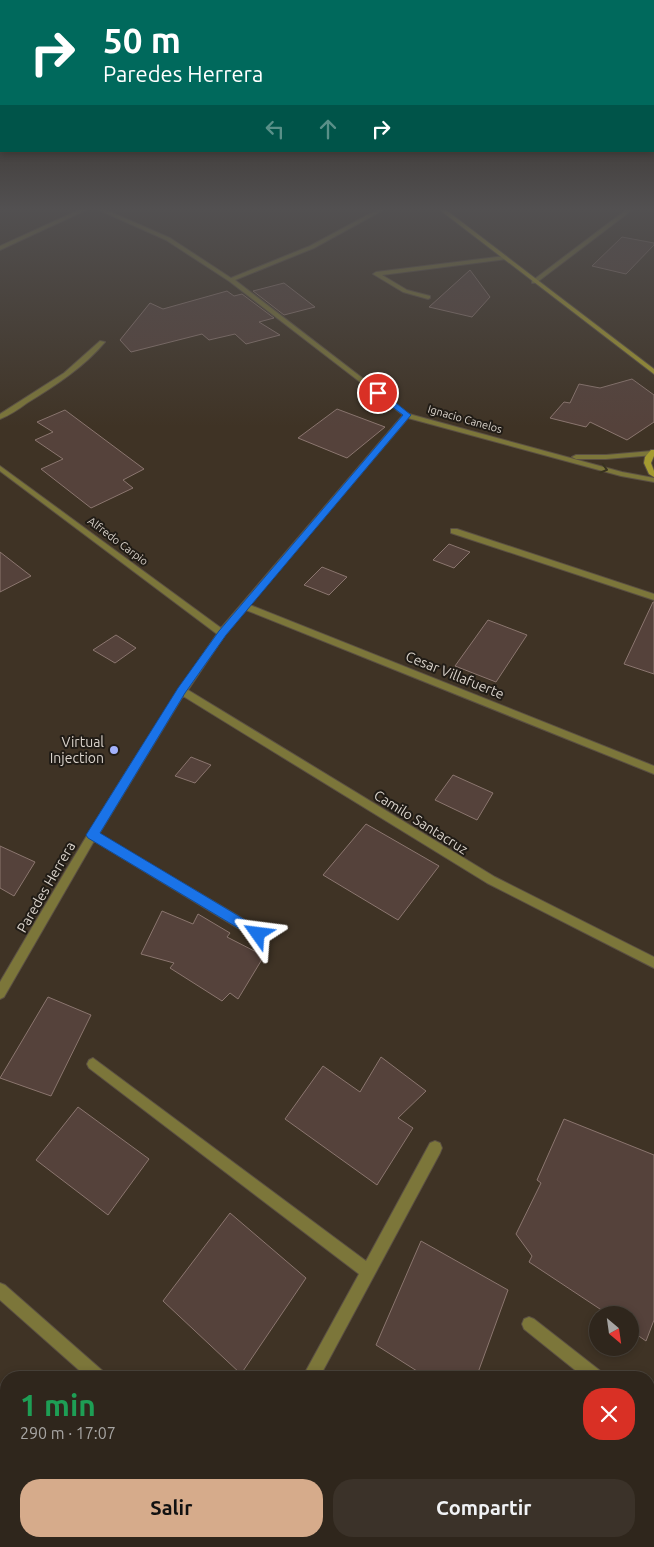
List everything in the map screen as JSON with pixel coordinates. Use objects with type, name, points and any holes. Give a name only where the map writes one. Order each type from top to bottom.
[{"type":"street","name":"Ignacio Canelos","points":[[234,282],[407,415],[621,474],[654,480]]},
{"type":"street","points":[[390,282],[405,291],[428,297]]},
{"type":"street","points":[[534,282],[654,372]]},
{"type":"street","points":[[0,417],[58,381],[88,357],[102,342]]},
{"type":"street","name":"Paredes Herrera","points":[[0,993],[92,835],[182,691],[222,633],[407,415]]},
{"type":"street","name":"Ignacio Canelos","points":[[557,456],[606,458],[653,453]]},
{"type":"street","points":[[653,453],[647,458],[646,463],[654,475]]},
{"type":"street","name":"Alfredo Carpio","points":[[0,468],[222,633]]},
{"type":"street","points":[[454,531],[654,597]]},
{"type":"street","name":"Cesar Villafuerte","points":[[245,606],[654,770]]},
{"type":"street","name":"Camilo Santacruz","points":[[182,691],[491,880],[654,963]]},
{"type":"street","points":[[92,835],[258,934]]},
{"type":"street","points":[[93,1064],[368,1272]]},
{"type":"street","points":[[314,1371],[435,1148]]},
{"type":"street","points":[[0,1290],[92,1371]]},
{"type":"street","points":[[528,1324],[589,1371]]},
{"type":"building","points":[[456,282],[479,282],[490,297],[472,317],[429,307]]},
{"type":"building","points":[[284,283],[315,307],[284,315],[253,291]]},
{"type":"building","points":[[227,291],[234,296],[242,294],[274,318],[259,322],[280,335],[246,344],[235,334],[209,340],[202,334],[131,352],[120,340],[150,303],[163,309]]},
{"type":"building","points":[[632,379],[654,395],[654,422],[627,440],[590,422],[586,427],[550,418],[564,402],[570,403],[579,384],[600,388]]},
{"type":"building","points":[[337,409],[385,427],[347,458],[298,438]]},
{"type":"building","points":[[65,410],[144,469],[123,480],[133,488],[91,508],[41,469],[63,459],[35,440],[53,432],[37,422]]},
{"type":"building","points":[[449,544],[470,552],[454,568],[433,560]]},
{"type":"building","points":[[0,552],[31,576],[0,592]]},
{"type":"building","points":[[322,567],[347,577],[329,595],[304,585]]},
{"type":"building","points":[[654,602],[654,674],[624,664]]},
{"type":"building","points":[[488,620],[527,635],[496,682],[455,666]]},
{"type":"building","points":[[116,635],[136,648],[115,663],[93,650]]},
{"type":"building","points":[[191,757],[211,765],[195,783],[175,776]]},
{"type":"building","points":[[453,775],[493,793],[477,820],[435,800]]},
{"type":"building","points":[[366,824],[439,866],[398,920],[323,875]]},
{"type":"building","points":[[0,846],[35,862],[14,896],[0,888]]},
{"type":"building","points":[[162,911],[193,924],[198,914],[230,933],[227,937],[264,956],[238,999],[230,993],[222,1001],[170,968],[174,963],[141,954]]},
{"type":"building","points":[[48,997],[91,1015],[51,1096],[0,1078]]},
{"type":"building","points":[[381,1057],[426,1091],[398,1118],[413,1128],[377,1185],[285,1119],[323,1066],[360,1092]]},
{"type":"building","points":[[78,1107],[149,1159],[108,1215],[36,1160]]},
{"type":"building","points":[[564,1119],[654,1155],[654,1320],[646,1341],[639,1336],[639,1306],[595,1306],[529,1262],[532,1256],[516,1234],[541,1183],[537,1180]]},
{"type":"building","points":[[230,1213],[306,1278],[243,1371],[238,1371],[163,1301]]},
{"type":"building","points":[[421,1241],[508,1290],[479,1371],[417,1371],[376,1345]]},
{"type":"place","name":"Virtual Injection","points":[[114,750]]},
{"type":"route","points":[[258,934],[92,835],[182,691],[222,633],[407,415],[378,393]]}]
